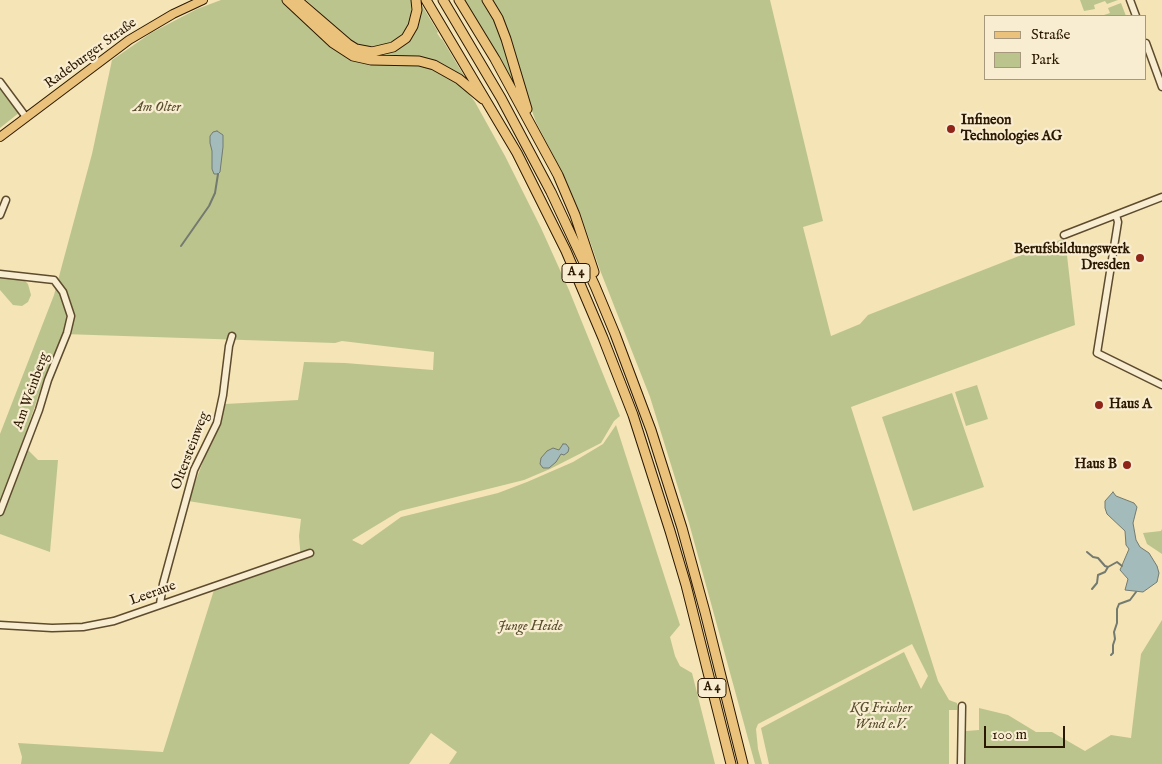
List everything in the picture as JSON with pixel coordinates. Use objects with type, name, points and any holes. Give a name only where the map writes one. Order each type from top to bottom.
[{"type":"highway","points":[[287,0],[333,43],[353,56],[371,60],[419,61],[434,65],[459,79],[488,102]]},
{"type":"highway","points":[[297,0],[348,44],[356,49],[372,52],[393,47],[406,38],[413,26],[417,10],[416,0]]},
{"type":"highway","name":"A 4","points":[[426,0],[517,153],[566,251],[624,389],[673,540],[730,764]]},
{"type":"highway","name":"A 4","points":[[443,0],[488,75],[551,192],[615,334],[651,430],[672,496],[705,612],[743,764]]},
{"type":"highway","points":[[458,0],[495,59],[558,175],[573,208],[593,270],[595,286]]},
{"type":"highway","points":[[487,0],[498,18],[504,33],[533,128]]},
{"type":"main road","name":"Radeburger Straße","points":[[0,137],[129,40],[199,1]]},
{"type":"street","points":[[1130,0],[1136,15]]},
{"type":"street","points":[[1147,47],[1162,87]]},
{"type":"street","points":[[0,82],[26,117]]},
{"type":"street","points":[[1064,235],[1162,197]]},
{"type":"street","points":[[0,215],[6,200]]},
{"type":"street","points":[[1116,215],[1118,222],[1096,353],[1162,385]]},
{"type":"street","name":"Am Weinberg","points":[[0,274],[54,280],[63,292],[72,316],[0,512]]},
{"type":"street","name":"Oltersteinweg","points":[[160,604],[163,584],[194,470],[217,423],[224,395],[229,346],[232,336]]},
{"type":"street","name":"Leeraue","points":[[0,625],[52,628],[84,627],[114,621],[310,553]]},
{"type":"street","points":[[961,764],[965,720],[962,706]]},
{"type":"green space","points":[[221,0],[282,0],[339,52],[422,65],[448,75],[465,89],[475,102],[505,156],[541,228],[569,290],[620,416],[614,421],[601,443],[550,469],[524,480],[400,511],[352,540],[362,545],[401,517],[498,493],[573,462],[603,444],[616,425],[680,625],[670,637],[675,656],[680,666],[692,673],[715,764],[449,764],[457,752],[431,733],[409,764],[21,764],[22,757],[18,743],[163,752],[214,590],[301,561],[299,536],[301,519],[188,501],[225,404],[298,400],[304,362],[345,363],[433,370],[434,352],[342,341],[335,343],[63,334],[44,379],[22,444],[38,460],[58,460],[50,552],[0,534],[0,434],[54,295],[92,154],[112,60],[151,33],[197,9]]},
{"type":"green space","points":[[306,0],[411,0],[411,15],[409,24],[400,37],[383,46],[366,46],[354,43],[347,38]]},
{"type":"green space","points":[[463,0],[484,0],[501,33],[516,87],[484,33]]},
{"type":"green space","name":"KG Frischer Wind e.V.","points":[[491,0],[770,0],[823,221],[803,227],[831,336],[860,324],[868,315],[1065,238],[1075,325],[851,407],[938,681],[949,700],[957,703],[957,710],[949,710],[949,764],[769,764],[761,728],[904,652],[921,689],[928,676],[912,644],[758,724],[756,729],[758,749],[762,764],[755,764],[689,523],[650,397],[600,270],[580,213],[563,174],[536,122]]},
{"type":"green space","points":[[1080,0],[1118,0],[1107,4],[1105,1],[1094,5],[1095,9],[1084,11]]},
{"type":"green space","points":[[1121,3],[1126,15],[1104,15],[1110,13],[1108,8]]},
{"type":"green space","points":[[420,4],[466,79],[434,61],[367,55],[384,54],[394,51],[414,33],[419,23]]},
{"type":"green space","points":[[0,85],[20,112],[0,128]]},
{"type":"green space","points":[[0,276],[24,280],[28,284],[31,295],[28,302],[22,306],[13,305],[0,290]]},
{"type":"green space","points":[[977,385],[988,419],[966,426],[955,392]]},
{"type":"green space","points":[[952,393],[984,487],[913,511],[882,417]]},
{"type":"green space","points":[[1162,529],[1162,554],[1147,544],[1143,533],[1161,531]]},
{"type":"green space","points":[[1162,620],[1162,764],[965,764],[966,731],[979,730],[979,708],[1008,715],[1036,732],[1052,732],[1085,751],[1111,735],[1131,738],[1141,654]]},
{"type":"water","points":[[217,131],[223,135],[223,147],[220,172],[214,174],[210,136],[213,132]]},
{"type":"water","points":[[563,444],[566,444],[569,448],[568,452],[564,455],[561,454],[549,468],[543,468],[540,464],[541,458],[547,451],[553,448],[559,450]]},
{"type":"water","points":[[1113,492],[1116,496],[1134,503],[1137,507],[1133,523],[1136,540],[1140,547],[1149,553],[1157,566],[1159,573],[1157,582],[1143,592],[1125,590],[1128,579],[1120,570],[1129,549],[1126,545],[1125,531],[1107,514],[1105,508],[1105,501]]},
{"type":"waterway","points":[[181,246],[209,206],[215,193],[218,174]]},
{"type":"waterway","points":[[1087,552],[1093,557],[1098,558],[1105,566],[1108,567],[1117,562],[1122,566]]},
{"type":"waterway","points":[[1092,589],[1097,583],[1098,575],[1105,572],[1108,567]]},
{"type":"waterway","points":[[1111,655],[1115,639],[1117,609],[1119,604],[1130,600],[1136,592]]},
{"type":"place","name":"Infineon Technologies AG","points":[[951,129]]},
{"type":"place","name":"Berufsbildungswerk Dresden","points":[[1140,258]]},
{"type":"place","name":"Haus A","points":[[1099,405]]},
{"type":"place","name":"Haus B","points":[[1127,465]]},
{"type":"park label","name":"Am Olter","points":[[157,108]]},
{"type":"park label","name":"Junge Heide","points":[[530,627]]}]
